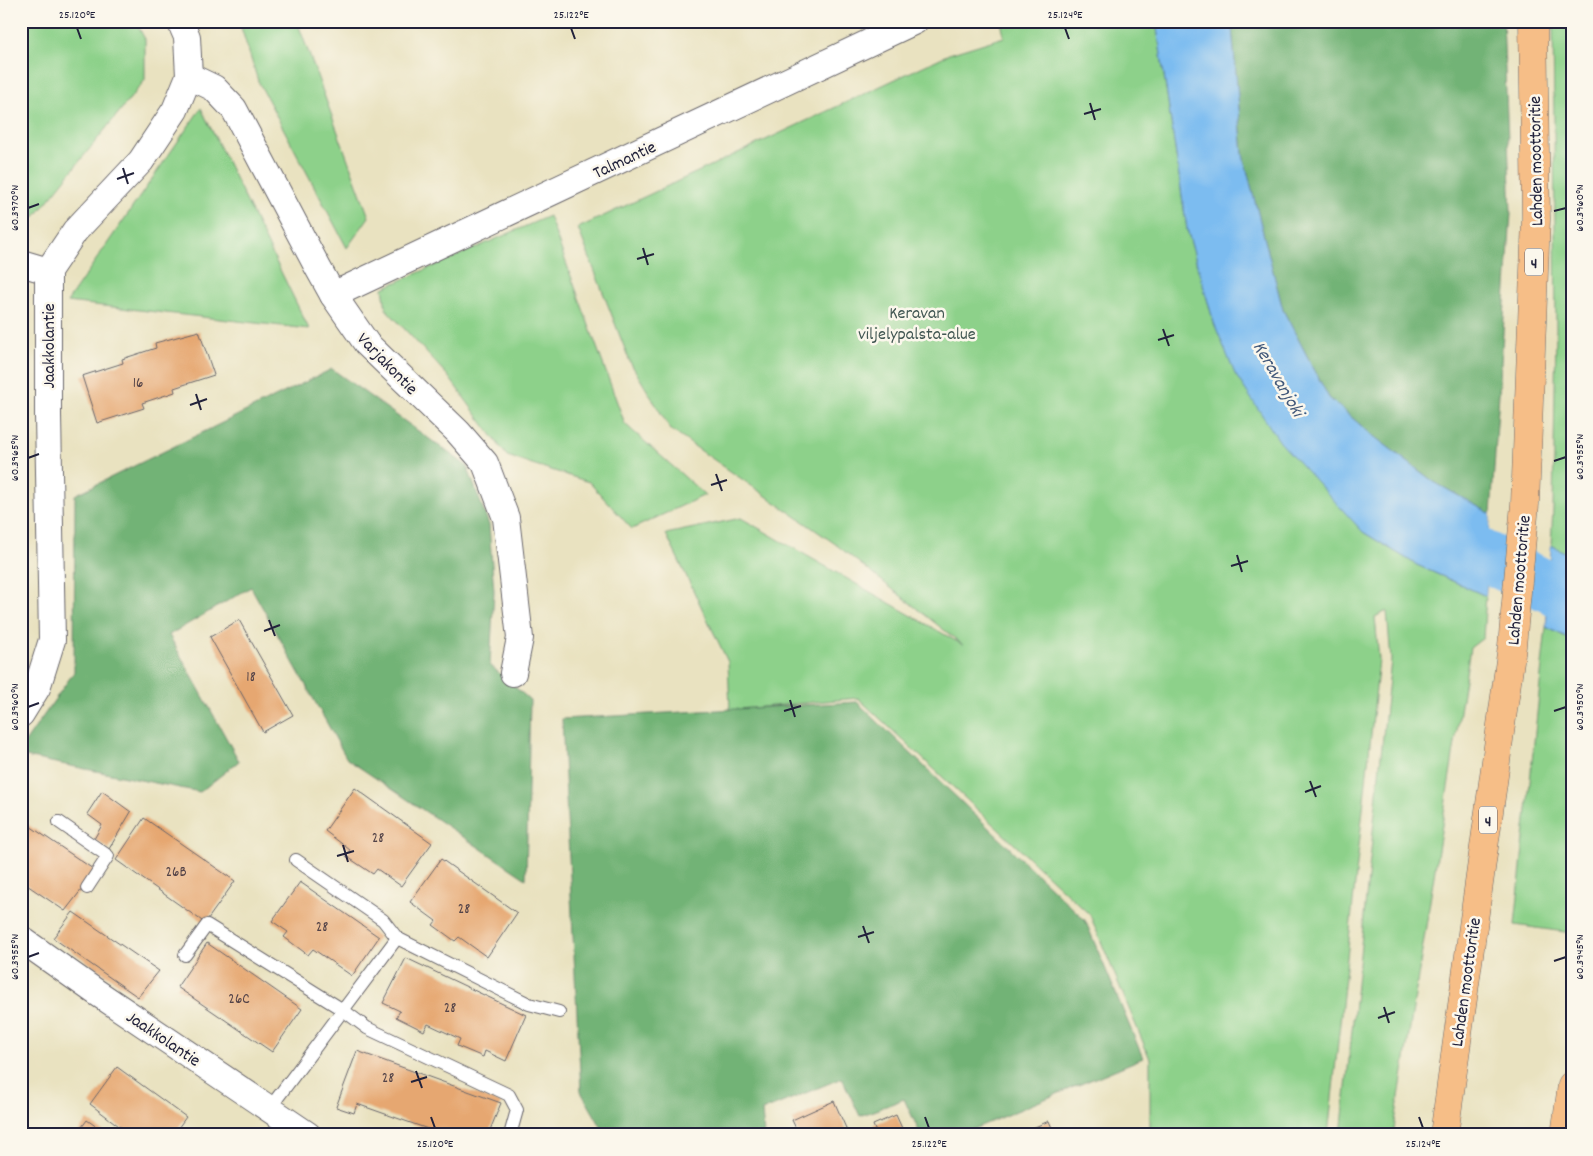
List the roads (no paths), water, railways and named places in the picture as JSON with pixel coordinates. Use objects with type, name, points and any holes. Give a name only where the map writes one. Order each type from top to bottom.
[{"type":"highway","name":"Lahden moottoritie","points":[[1444,1135],[1512,646],[1524,504],[1536,219],[1533,21]]},
{"type":"highway","points":[[1565,1135],[1572,1085]]},
{"type":"street","points":[[21,263],[48,271],[75,231],[141,161],[175,110],[189,76],[187,37],[180,21]]},
{"type":"street","name":"Talmantie","points":[[333,295],[915,21]]},
{"type":"street","name":"Varjakontie","points":[[189,76],[214,88],[234,109],[333,295],[367,344],[458,432],[485,463],[506,518],[520,638],[513,672]]},
{"type":"street","name":"Jaakkolantie","points":[[21,714],[37,688],[52,640],[48,415],[48,271]]},
{"type":"street","name":"Jaakkolantie","points":[[21,939],[308,1135]]},
{"type":"lane","points":[[59,822],[108,856],[87,888]]},
{"type":"lane","points":[[296,860],[383,920],[397,938],[529,1004],[560,1012]]},
{"type":"lane","points":[[185,955],[207,925],[343,1010],[367,1028],[509,1095],[517,1110],[510,1135]]},
{"type":"lane","points":[[269,1109],[397,938]]},
{"type":"water","points":[[1156,21],[1229,21],[1232,28],[1243,155],[1283,310],[1329,398],[1372,435],[1434,482],[1491,514],[1486,596],[1417,565],[1363,532],[1280,442],[1235,374],[1214,323],[1187,229]]},
{"type":"water","points":[[1551,545],[1572,556],[1572,640],[1546,627]]},
{"type":"waterway","name":"Keravanjoki","points":[[1426,523],[1482,555],[1572,598]]},
{"type":"park label","name":"Keravan viljelypalsta-alue","points":[[917,322]]}]
